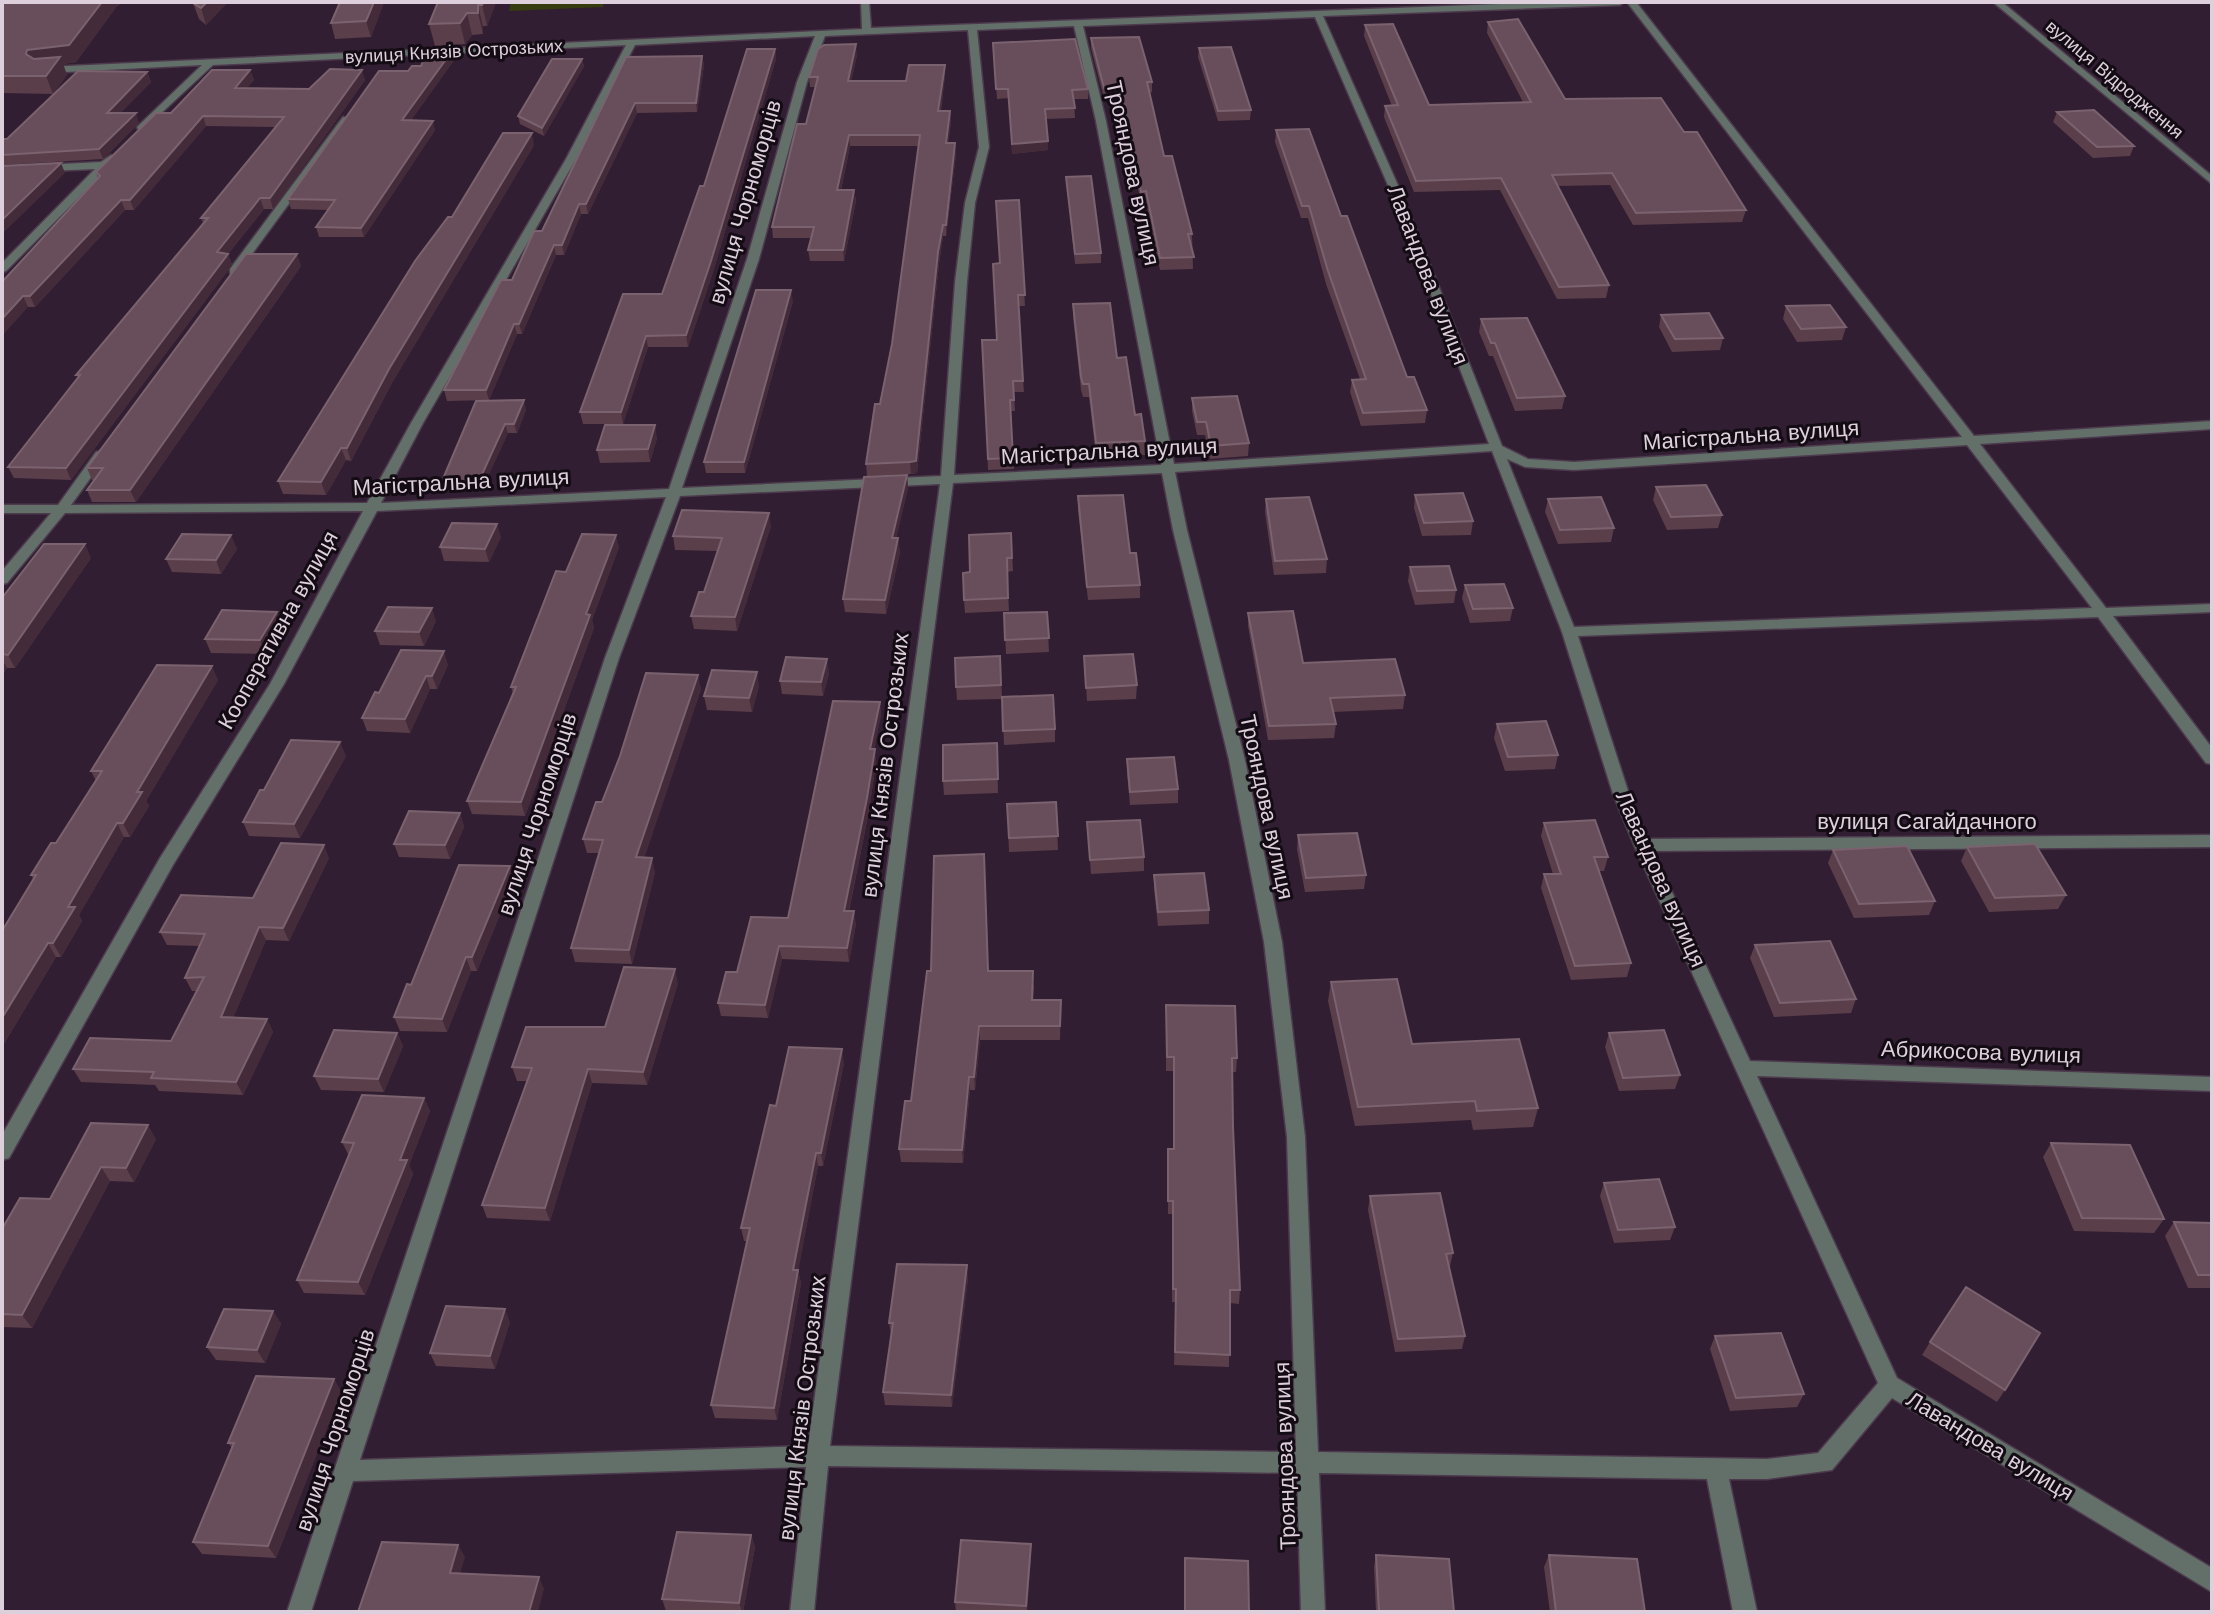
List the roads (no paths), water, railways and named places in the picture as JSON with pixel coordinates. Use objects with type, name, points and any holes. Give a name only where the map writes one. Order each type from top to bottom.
[{"type":"street","points":[[865,2],[867,31]]},
{"type":"street","points":[[972,29],[1620,2]]},
{"type":"street","points":[[1631,2],[1855,295],[2104,611],[2212,759]]},
{"type":"street","name":"вулиця Відродження","points":[[1997,2],[2212,181]]},
{"type":"street","name":"Лавандова вулиця","points":[[1318,14],[1399,199],[1569,632],[1621,794],[1642,845],[1890,1385],[2212,1581]]},
{"type":"street","name":"Трояндова вулиця","points":[[1078,24],[1180,530],[1237,760],[1275,958],[1296,1137],[1313,1612]]},
{"type":"street","name":"вулиця Князів Острозьких","points":[[41,70],[386,60],[632,42],[972,29],[984,147],[970,203],[947,479],[818,1456],[802,1612]]},
{"type":"street","name":"вулиця Чорноморців","points":[[299,1612],[612,658],[674,491],[748,274],[802,82],[821,33]]},
{"type":"street","name":"Кооперативна вулиця","points":[[2,1152],[166,862],[277,684],[417,423],[571,159],[632,42]]},
{"type":"street","points":[[137,133],[210,63]]},
{"type":"street","points":[[222,287],[351,113]]},
{"type":"street","points":[[2,269],[116,154]]},
{"type":"street","points":[[2,170],[105,165]]},
{"type":"street","name":"Магістральна вулиця","points":[[2,509],[372,507],[1170,469],[1495,447],[1525,463],[1574,466],[2212,425]]},
{"type":"street","points":[[2,580],[62,508],[107,447]]},
{"type":"street","points":[[1569,632],[2212,608]]},
{"type":"street","name":"вулиця Сагайдачного","points":[[1642,845],[2212,841]]},
{"type":"street","name":"Абрикосова вулиця","points":[[1747,1068],[2212,1084]]},
{"type":"street","points":[[344,1471],[818,1456],[1767,1469],[1824,1463],[1890,1385]]},
{"type":"street","points":[[1716,1467],[1745,1612]]}]
